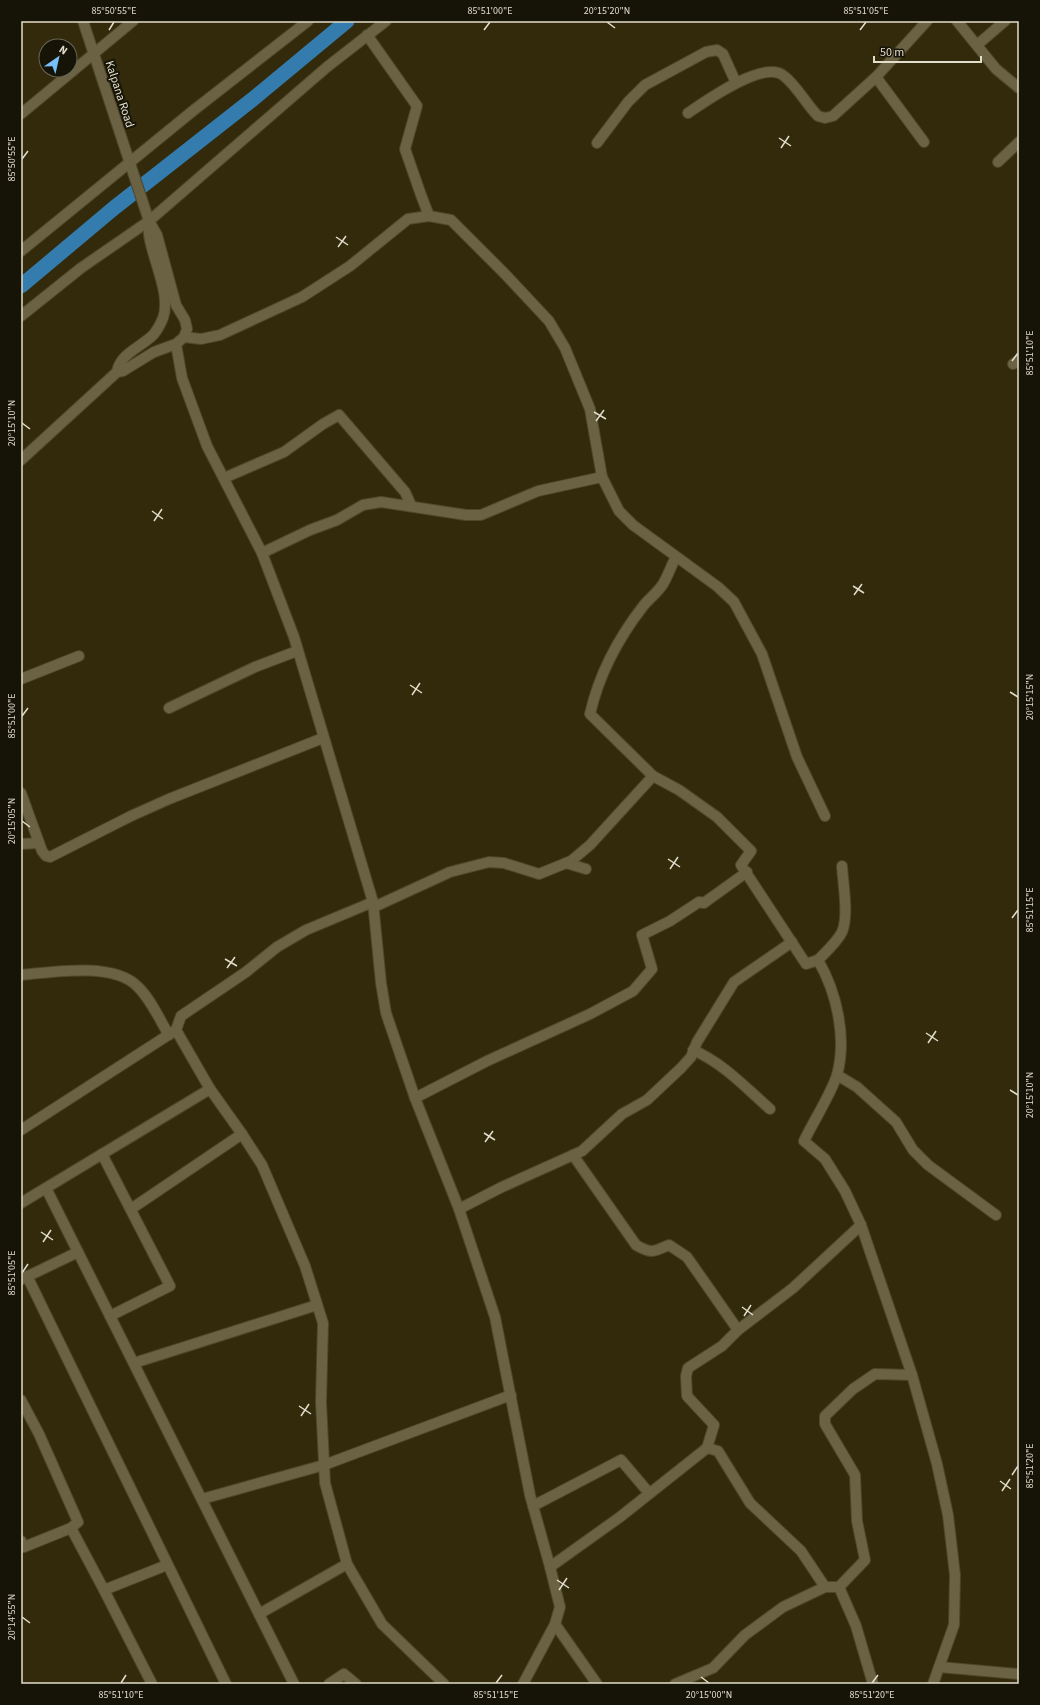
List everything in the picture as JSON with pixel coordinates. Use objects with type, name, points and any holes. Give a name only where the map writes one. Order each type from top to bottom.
[{"type":"street","name":"Kalpana Road","points":[[83,21],[149,221]]},
{"type":"street","points":[[21,114],[133,21]]},
{"type":"street","points":[[21,251],[130,164],[194,110],[308,21]]},
{"type":"street","points":[[21,316],[81,268],[149,221],[295,94],[386,21]]},
{"type":"street","points":[[688,112],[736,83],[762,73],[772,71],[780,73],[788,80],[818,116],[825,118],[833,116],[876,76],[927,21]]},
{"type":"street","points":[[957,21],[996,69],[1019,88]]},
{"type":"street","points":[[976,45],[1005,21]]},
{"type":"street","points":[[367,35],[417,106],[405,149],[429,216]]},
{"type":"street","points":[[597,143],[628,102],[645,86],[712,50],[717,50],[723,54],[736,83]]},
{"type":"street","points":[[876,76],[924,142]]},
{"type":"street","points":[[998,162],[1019,142]]},
{"type":"street","points":[[158,329],[157,334],[161,341],[177,342],[220,335],[302,297],[350,266],[408,219],[429,216],[451,220],[549,321],[565,348],[590,409],[602,477],[619,511],[633,525],[718,587],[734,602],[762,654],[797,757],[825,816]]},
{"type":"street","points":[[117,372],[118,366],[123,359],[150,338],[158,329],[164,316],[165,301],[149,238],[149,221]]},
{"type":"street","points":[[149,221],[157,235],[176,305],[186,324],[177,342],[182,378],[207,446],[262,553],[289,623],[374,904],[381,983],[386,1013],[415,1098],[459,1209],[495,1317],[533,1506],[560,1607],[555,1624],[524,1684]]},
{"type":"street","points":[[21,460],[117,372],[124,371],[154,352],[177,342]]},
{"type":"street","points":[[224,478],[284,452],[323,424],[339,416],[405,492],[412,505]]},
{"type":"street","points":[[262,553],[310,530],[337,520],[363,505],[382,502],[412,505],[466,515],[481,515],[538,491],[602,477]]},
{"type":"street","points":[[676,556],[662,585],[644,605],[619,642],[604,668],[595,692],[590,714],[653,776],[679,790],[717,817],[752,852],[741,865],[806,964],[818,960],[841,933],[844,926],[845,909],[842,866]]},
{"type":"street","points":[[168,708],[255,667],[297,651]]},
{"type":"street","points":[[21,679],[79,656]]},
{"type":"street","points":[[21,794],[39,843],[46,856],[50,857],[131,816],[169,799],[324,738]]},
{"type":"street","points":[[21,1130],[172,1033],[181,1016],[246,972],[277,947],[306,930],[374,904],[450,872],[490,862],[504,863],[539,874],[566,863],[590,846],[653,776]]},
{"type":"street","points":[[21,844],[39,843]]},
{"type":"street","points":[[566,863],[586,869]]},
{"type":"street","points":[[415,1098],[487,1060],[590,1014],[633,991],[652,969],[642,935],[670,921],[699,902],[704,903],[746,872]]},
{"type":"street","points":[[459,1209],[502,1187],[582,1151],[622,1114],[647,1100],[691,1057],[693,1050],[734,982],[792,942]]},
{"type":"street","points":[[818,960],[828,977],[836,1007],[842,1044],[837,1075],[804,1140],[824,1159],[845,1191],[861,1225],[912,1375],[937,1464],[948,1515],[955,1575],[954,1625],[933,1684]]},
{"type":"street","points":[[21,975],[77,969],[123,977],[136,985],[146,996],[242,1134],[265,1172],[305,1266],[323,1323],[321,1402],[325,1483],[347,1564],[382,1624],[444,1684]]},
{"type":"street","points":[[693,1050],[707,1056],[727,1070],[770,1109]]},
{"type":"street","points":[[837,1075],[857,1087],[896,1122],[914,1150],[928,1165],[996,1215]]},
{"type":"street","points":[[21,1203],[210,1089]]},
{"type":"street","points":[[131,1210],[242,1134]]},
{"type":"street","points":[[102,1154],[170,1286],[110,1316]]},
{"type":"street","points":[[573,1155],[636,1245],[646,1251],[653,1252],[669,1245],[687,1257],[738,1330]]},
{"type":"street","points":[[46,1188],[294,1684]]},
{"type":"street","points":[[550,1567],[620,1517],[706,1448],[714,1425],[687,1396],[686,1376],[688,1368],[722,1346],[738,1330],[793,1288],[861,1225]]},
{"type":"street","points":[[78,1252],[24,1278],[226,1684]]},
{"type":"street","points":[[134,1363],[317,1305]]},
{"type":"street","points":[[674,1684],[713,1668],[745,1635],[783,1607],[825,1587],[839,1587],[865,1560],[857,1521],[856,1476],[825,1424],[825,1416],[853,1389],[875,1374],[912,1375]]},
{"type":"street","points":[[202,1499],[324,1465],[511,1395]]},
{"type":"street","points":[[21,1400],[39,1434],[78,1522],[72,1528],[24,1547],[21,1541]]},
{"type":"street","points":[[706,1448],[718,1451],[750,1503],[801,1551],[825,1587]]},
{"type":"street","points":[[533,1506],[621,1460],[649,1493]]},
{"type":"street","points":[[72,1528],[152,1684]]},
{"type":"street","points":[[104,1590],[167,1564]]},
{"type":"street","points":[[259,1614],[347,1564]]},
{"type":"street","points":[[839,1587],[856,1626],[873,1684]]},
{"type":"street","points":[[555,1624],[597,1684]]},
{"type":"street","points":[[939,1667],[1019,1674]]},
{"type":"street","points":[[330,1684],[344,1674],[356,1684]]},
{"type":"waterway","points":[[21,286],[114,208],[253,99],[347,21]]}]
